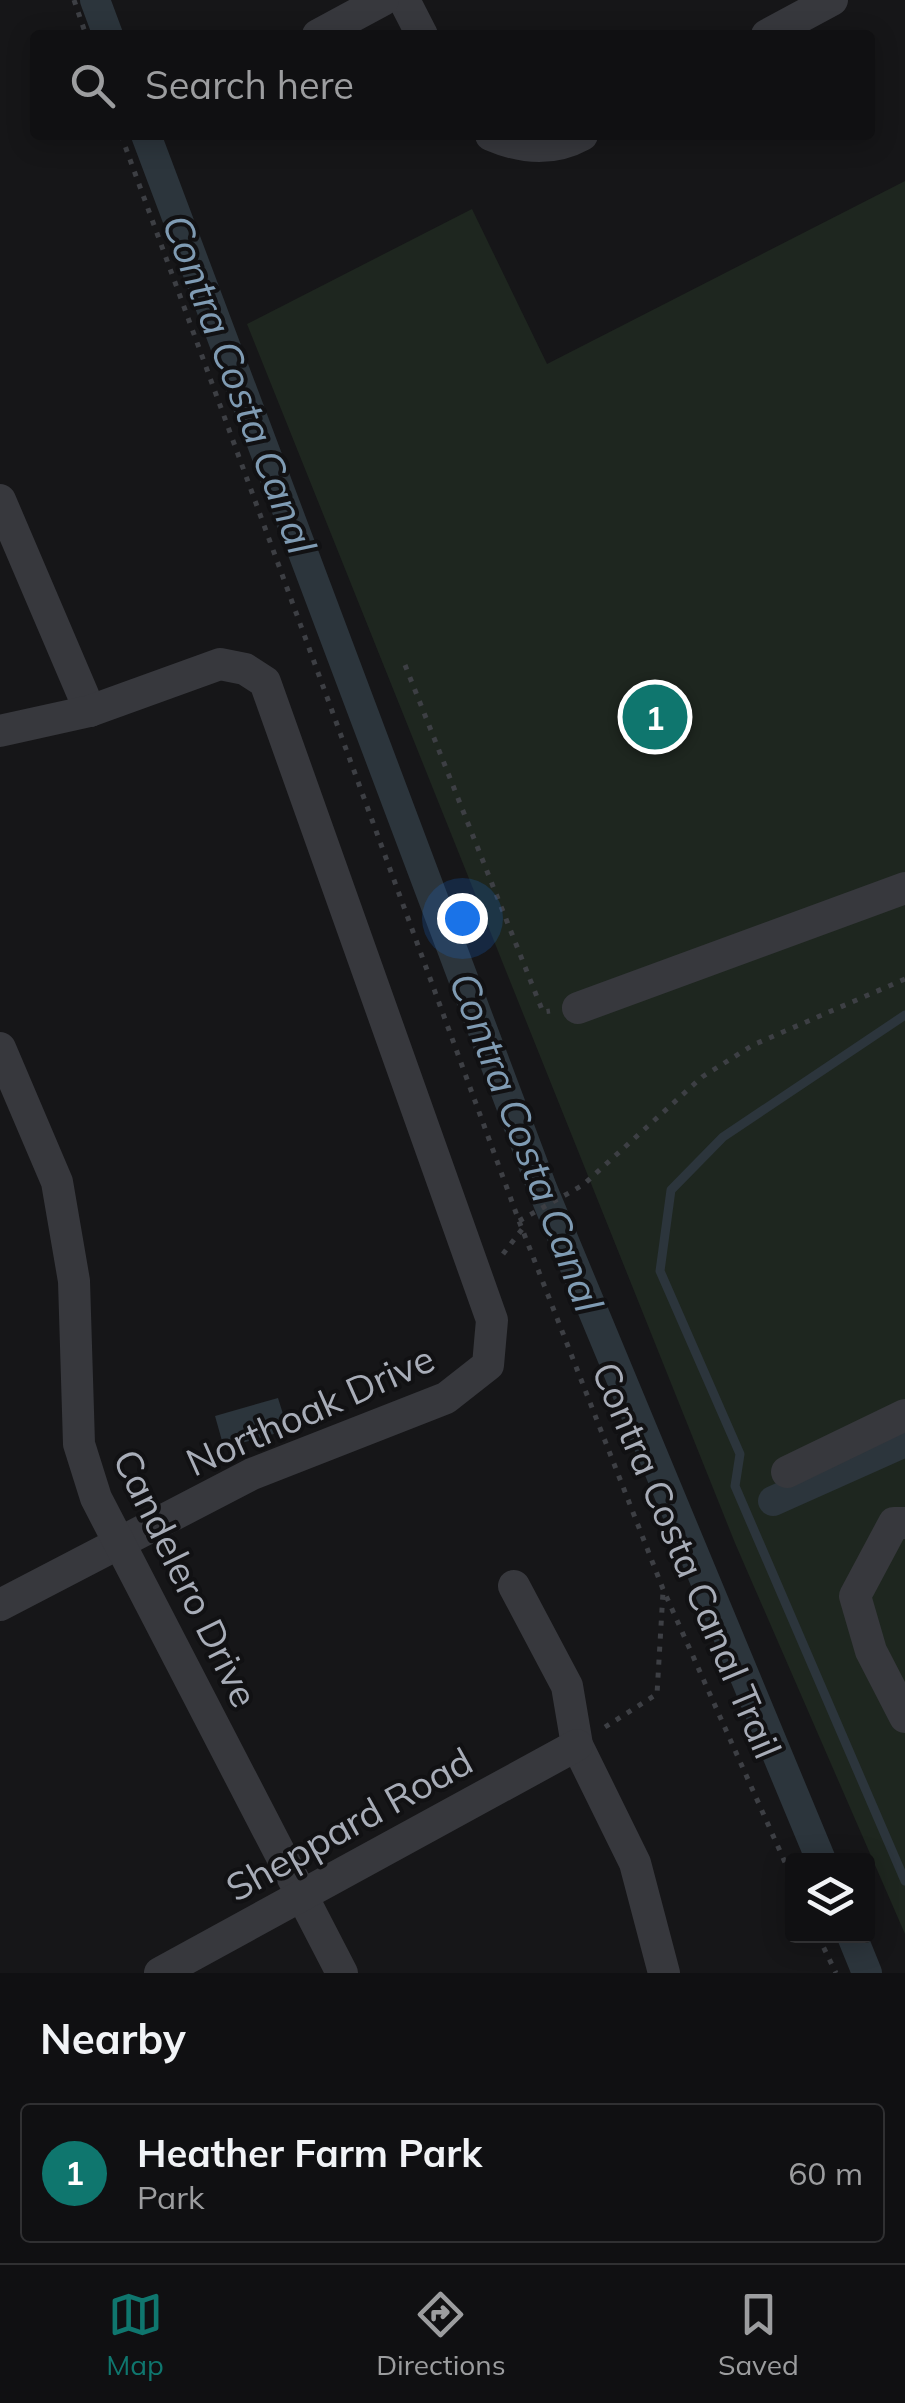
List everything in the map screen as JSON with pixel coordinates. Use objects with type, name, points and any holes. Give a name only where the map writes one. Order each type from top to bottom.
[{"type":"street","points":[[327,30],[383,0]]},
{"type":"street","points":[[404,0],[419,30]]},
{"type":"street","points":[[777,30],[832,0]]},
{"type":"street","points":[[512,140],[541,147],[573,140]]},
{"type":"street","points":[[0,500],[90,712],[0,731]]},
{"type":"street","name":"Northoak Drive","points":[[0,1605],[252,1474],[446,1398],[488,1366],[492,1320],[265,682],[245,669],[220,664],[90,712]]},
{"type":"street","points":[[578,1008],[905,888]]},
{"type":"street","name":"Candelero Drive","points":[[0,1048],[57,1182],[74,1281],[79,1444],[96,1498],[342,1973]]},
{"type":"street","points":[[787,1472],[905,1416]]},
{"type":"street","points":[[905,1523],[894,1523],[855,1596],[871,1652],[905,1717]]},
{"type":"street","points":[[514,1586],[567,1686],[577,1745],[635,1863],[664,1973]]},
{"type":"street","name":"Sheppard Road","points":[[160,1973],[577,1745]]},
{"type":"path","points":[[74,0],[84,30]]},
{"type":"path","name":"Contra Costa Canal Trail","points":[[123,140],[519,1221],[664,1589],[785,1862]]},
{"type":"path","points":[[405,664],[543,1012],[578,1008]]},
{"type":"path","points":[[519,1221],[560,1201],[622,1153],[702,1077],[752,1045],[905,979]]},
{"type":"path","points":[[577,1745],[658,1694],[664,1589]]},
{"type":"path","points":[[821,1943],[836,1973]]},
{"type":"shaded area","points":[[905,181],[905,1934],[875,1865],[875,1853],[870,1853],[735,1543],[247,324],[472,209],[547,364]]},
{"type":"shaded area","points":[[278,1398],[288,1430],[224,1448],[215,1416]]},
{"type":"waterway","name":"Contra Costa Canal","points":[[95,0],[106,30]]},
{"type":"waterway","name":"Contra Costa Canal","points":[[148,140],[542,1188],[818,1853]]},
{"type":"waterway","points":[[905,1015],[723,1137],[671,1190],[660,1271],[740,1454],[735,1486],[905,1881]]},
{"type":"waterway","points":[[773,1501],[905,1442]]},
{"type":"waterway","name":"Contra Costa Canal","points":[[855,1943],[867,1973]]},
{"type":"place","name":"Heather Farm Park","points":[[655,717]]}]
